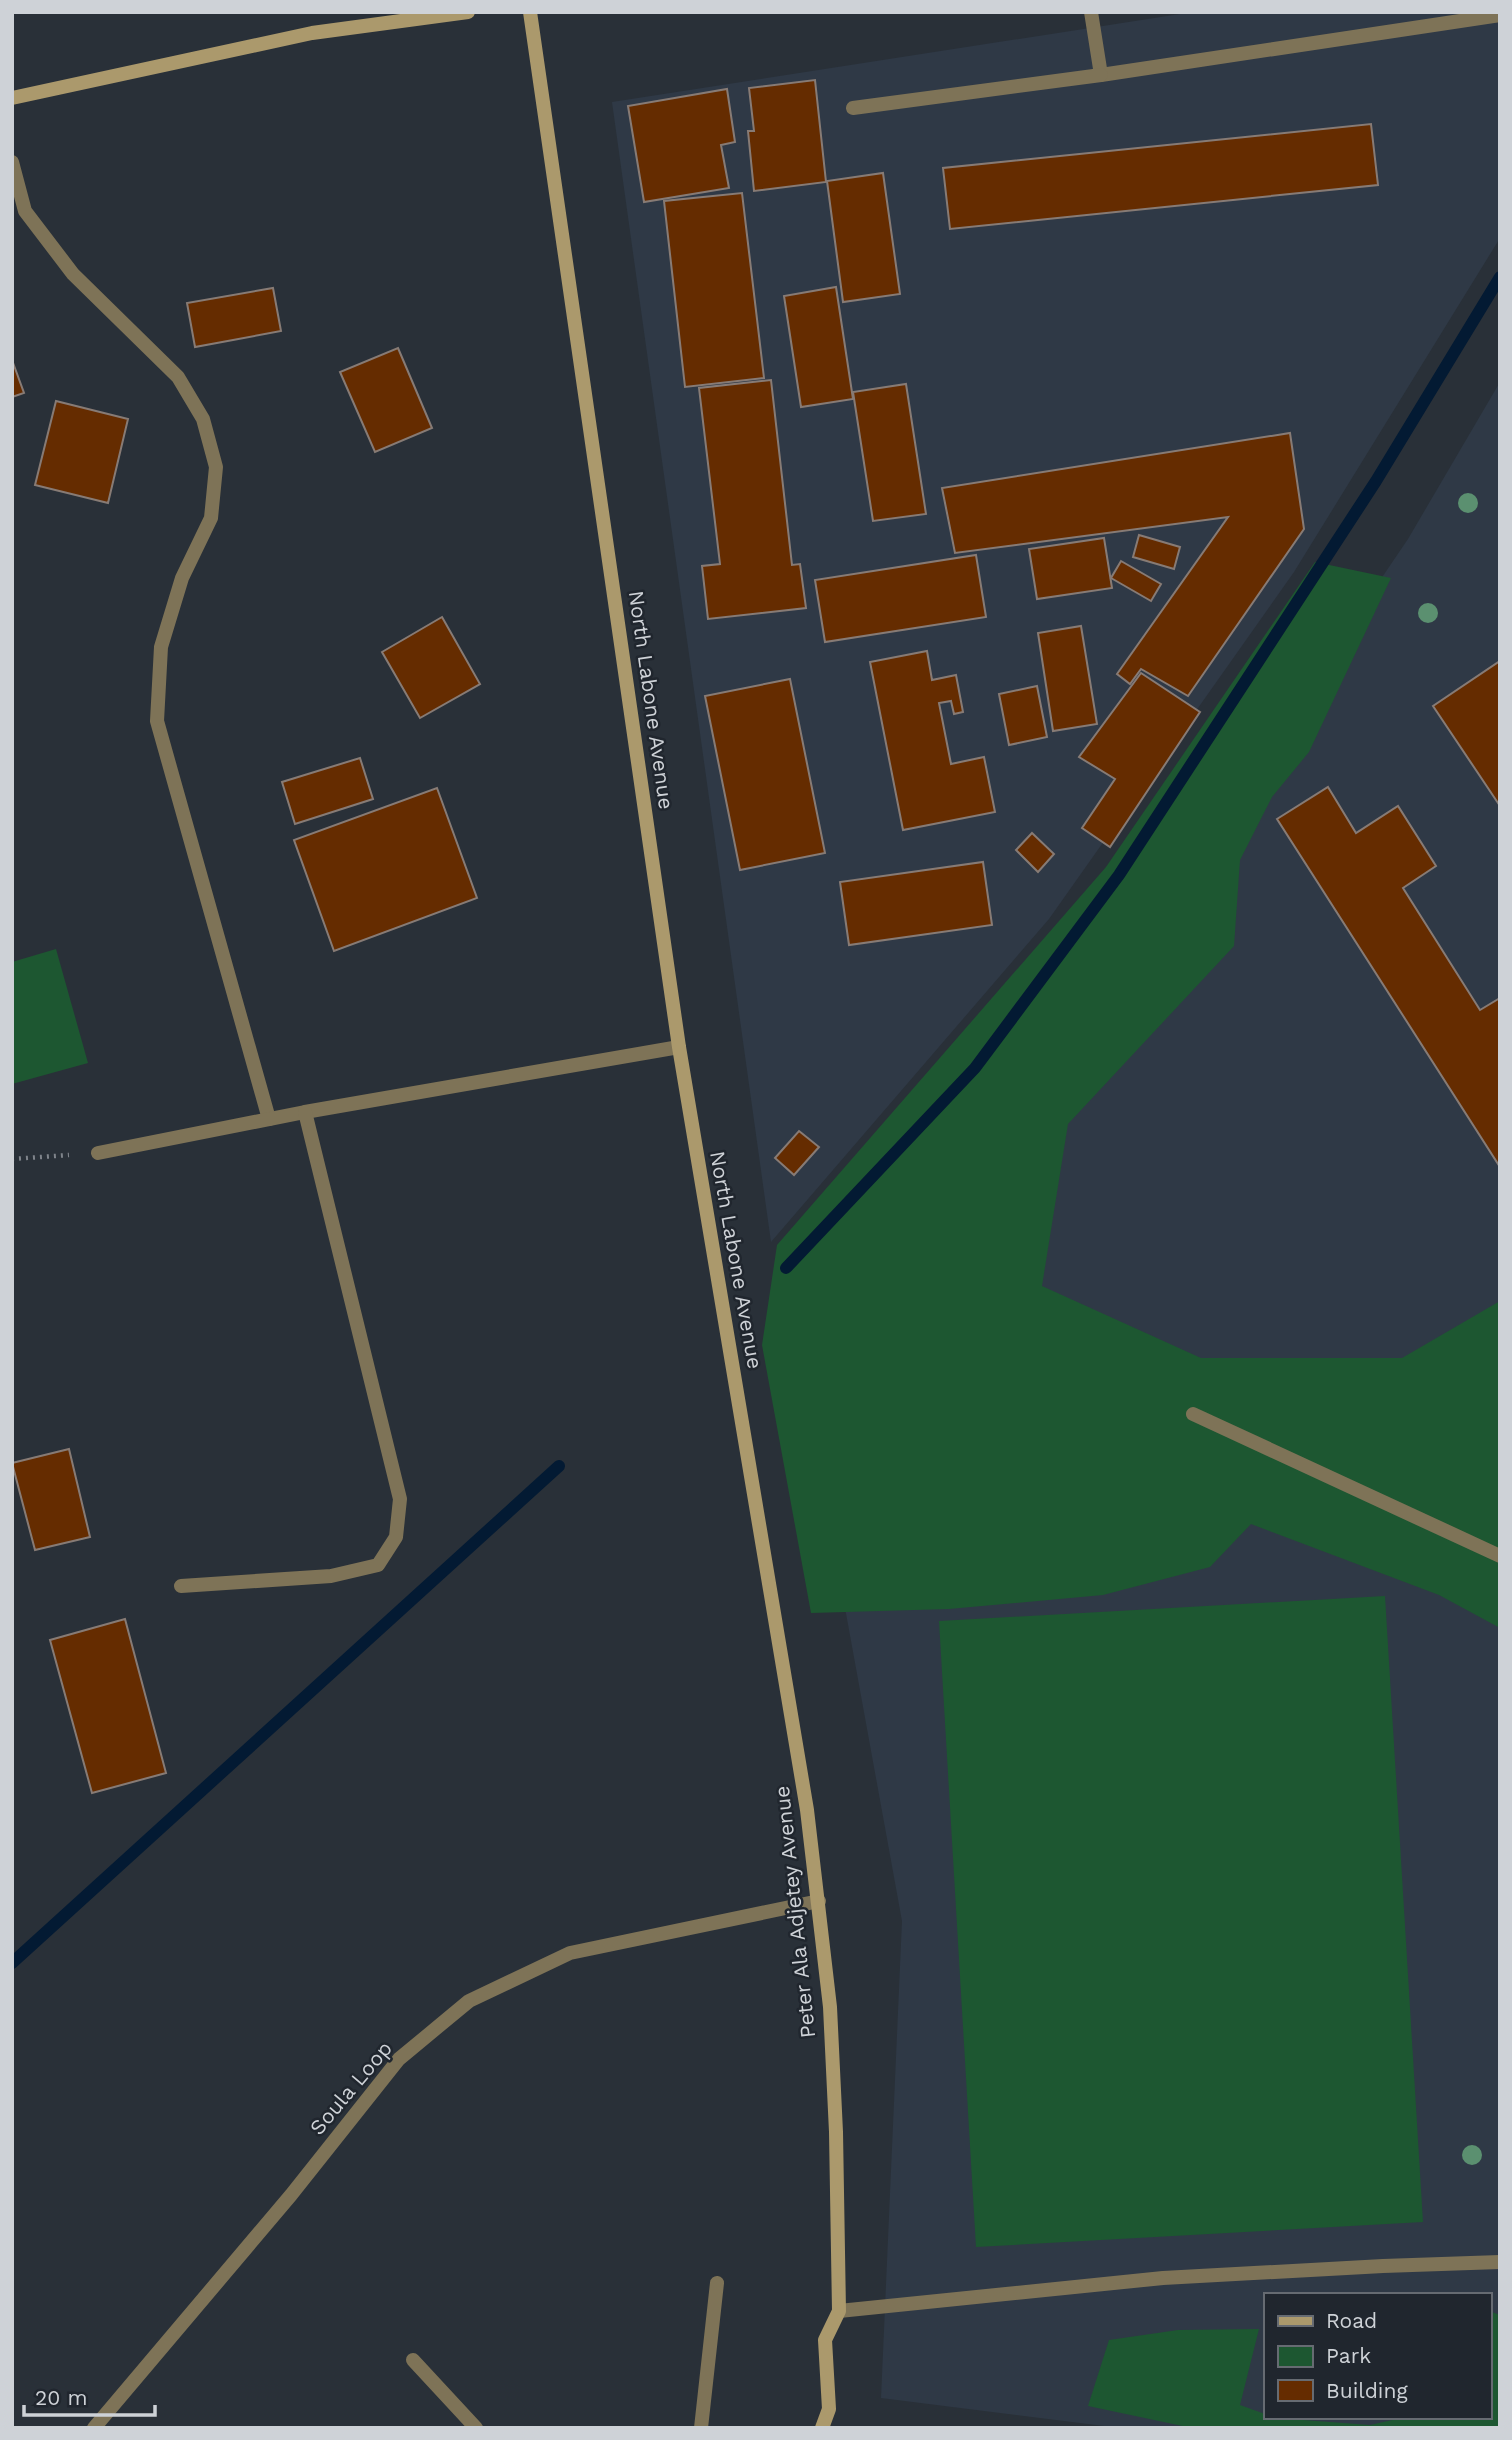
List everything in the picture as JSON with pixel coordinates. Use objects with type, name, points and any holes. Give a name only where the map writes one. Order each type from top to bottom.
[{"type":"street","points":[[12,98],[312,33],[468,12]]},
{"type":"street","name":"North Labone Avenue","points":[[530,12],[679,1047],[737,1393]]},
{"type":"street","points":[[1091,12],[1101,75]]},
{"type":"street","points":[[853,108],[1101,75],[1500,15]]},
{"type":"street","points":[[12,162],[25,211],[73,274],[178,377],[203,419],[216,467],[211,518],[182,578],[161,647],[157,721],[270,1119]]},
{"type":"street","points":[[98,1153],[305,1112],[679,1047]]},
{"type":"street","points":[[181,1586],[331,1576],[378,1565],[396,1537],[400,1499],[305,1112]]},
{"type":"street","name":"Peter Ala Adjetey Avenue","points":[[737,1393],[805,1797],[819,1902],[831,2035],[836,2132],[839,2311],[825,2340],[829,2409],[822,2428]]},
{"type":"street","points":[[1193,1414],[1500,1556]]},
{"type":"street","name":"Soula Loop","points":[[94,2428],[291,2195],[399,2059],[469,2001],[570,1953],[819,1902]]},
{"type":"street","points":[[839,2311],[1163,2278],[1500,2262]]},
{"type":"street","points":[[701,2428],[717,2283]]},
{"type":"street","points":[[413,2360],[475,2428]]},
{"type":"path","points":[[12,1159],[98,1153]]},
{"type":"shaded area","points":[[1193,12],[1500,12],[1500,238],[1294,572],[1049,919],[771,1242],[612,102]]},
{"type":"shaded area","points":[[1500,382],[1500,2428],[1120,2428],[881,2398],[902,1921],[793,1322],[1065,1045],[1408,539]]},
{"type":"green space","points":[[1315,562],[1391,578],[1309,752],[1272,797],[1240,860],[1234,946],[1068,1124],[1042,1286],[1201,1358],[1402,1358],[1500,1301],[1500,1628],[1439,1595],[1251,1524],[1210,1567],[1103,1595],[949,1609],[811,1613],[762,1345],[777,1245],[1106,867]]},
{"type":"green space","points":[[56,949],[88,1063],[12,1084],[12,962]]},
{"type":"green space","points":[[1385,1596],[1423,2222],[976,2247],[939,1621]]},
{"type":"green space","points":[[1491,2312],[1500,2315],[1500,2428],[1192,2428],[1088,2406],[1109,2340],[1178,2330],[1259,2329],[1240,2405],[1264,2414],[1264,2419],[1370,2425],[1397,2419],[1491,2419]]},
{"type":"building","points":[[815,80],[826,182],[754,191],[748,131],[754,131],[749,88]]},
{"type":"building","points":[[727,89],[735,142],[721,145],[729,188],[644,202],[628,106]]},
{"type":"building","points":[[1371,124],[1378,185],[950,229],[943,168]]},
{"type":"building","points":[[883,173],[900,294],[843,302],[827,181]]},
{"type":"building","points":[[742,193],[764,378],[685,387],[664,201]]},
{"type":"building","points":[[836,287],[853,399],[801,407],[784,296]]},
{"type":"building","points":[[273,288],[281,331],[195,347],[187,303]]},
{"type":"building","points":[[398,348],[432,428],[375,452],[340,372]]},
{"type":"building","points":[[12,360],[24,393],[12,397]]},
{"type":"building","points":[[771,380],[792,565],[800,564],[806,608],[708,619],[702,566],[720,564],[699,388]]},
{"type":"building","points":[[906,384],[926,514],[873,521],[853,392]]},
{"type":"building","points":[[56,401],[128,419],[108,503],[35,485]]},
{"type":"building","points":[[1290,433],[1304,529],[1188,696],[1141,669],[1130,684],[1117,674],[1228,517],[955,553],[942,488]]},
{"type":"building","points":[[1139,535],[1180,547],[1174,569],[1133,557]]},
{"type":"building","points":[[1104,538],[1112,588],[1037,599],[1029,549]]},
{"type":"building","points":[[976,555],[986,617],[825,642],[815,580]]},
{"type":"building","points":[[1121,561],[1161,584],[1151,601],[1111,578]]},
{"type":"building","points":[[442,617],[480,684],[420,718],[382,652]]},
{"type":"building","points":[[1081,626],[1097,724],[1053,731],[1038,633]]},
{"type":"building","points":[[927,651],[932,680],[956,675],[963,712],[954,714],[951,701],[939,703],[951,764],[984,757],[995,812],[903,830],[870,662]]},
{"type":"building","points":[[1500,661],[1500,806],[1433,706]]},
{"type":"building","points":[[1141,673],[1200,712],[1110,847],[1082,828],[1115,779],[1079,757]]},
{"type":"building","points":[[790,679],[825,853],[740,870],[705,696]]},
{"type":"building","points":[[1037,686],[1047,737],[1009,745],[999,694]]},
{"type":"building","points":[[360,758],[373,799],[295,824],[282,782]]},
{"type":"building","points":[[1328,787],[1356,833],[1398,806],[1436,866],[1403,888],[1480,1010],[1500,998],[1500,1167],[1277,819]]},
{"type":"building","points":[[437,788],[477,898],[334,951],[294,840]]},
{"type":"building","points":[[1032,833],[1054,854],[1038,872],[1016,850]]},
{"type":"building","points":[[983,862],[992,925],[849,945],[840,882]]},
{"type":"building","points":[[799,1131],[819,1147],[794,1175],[775,1158]]},
{"type":"building","points":[[69,1449],[90,1537],[35,1550],[12,1463]]},
{"type":"building","points":[[125,1619],[166,1773],[92,1793],[50,1640]]},
{"type":"waterway","points":[[786,1268],[975,1068],[1119,875],[1376,481],[1500,277]]},
{"type":"waterway","points":[[12,1963],[559,1466]]}]
